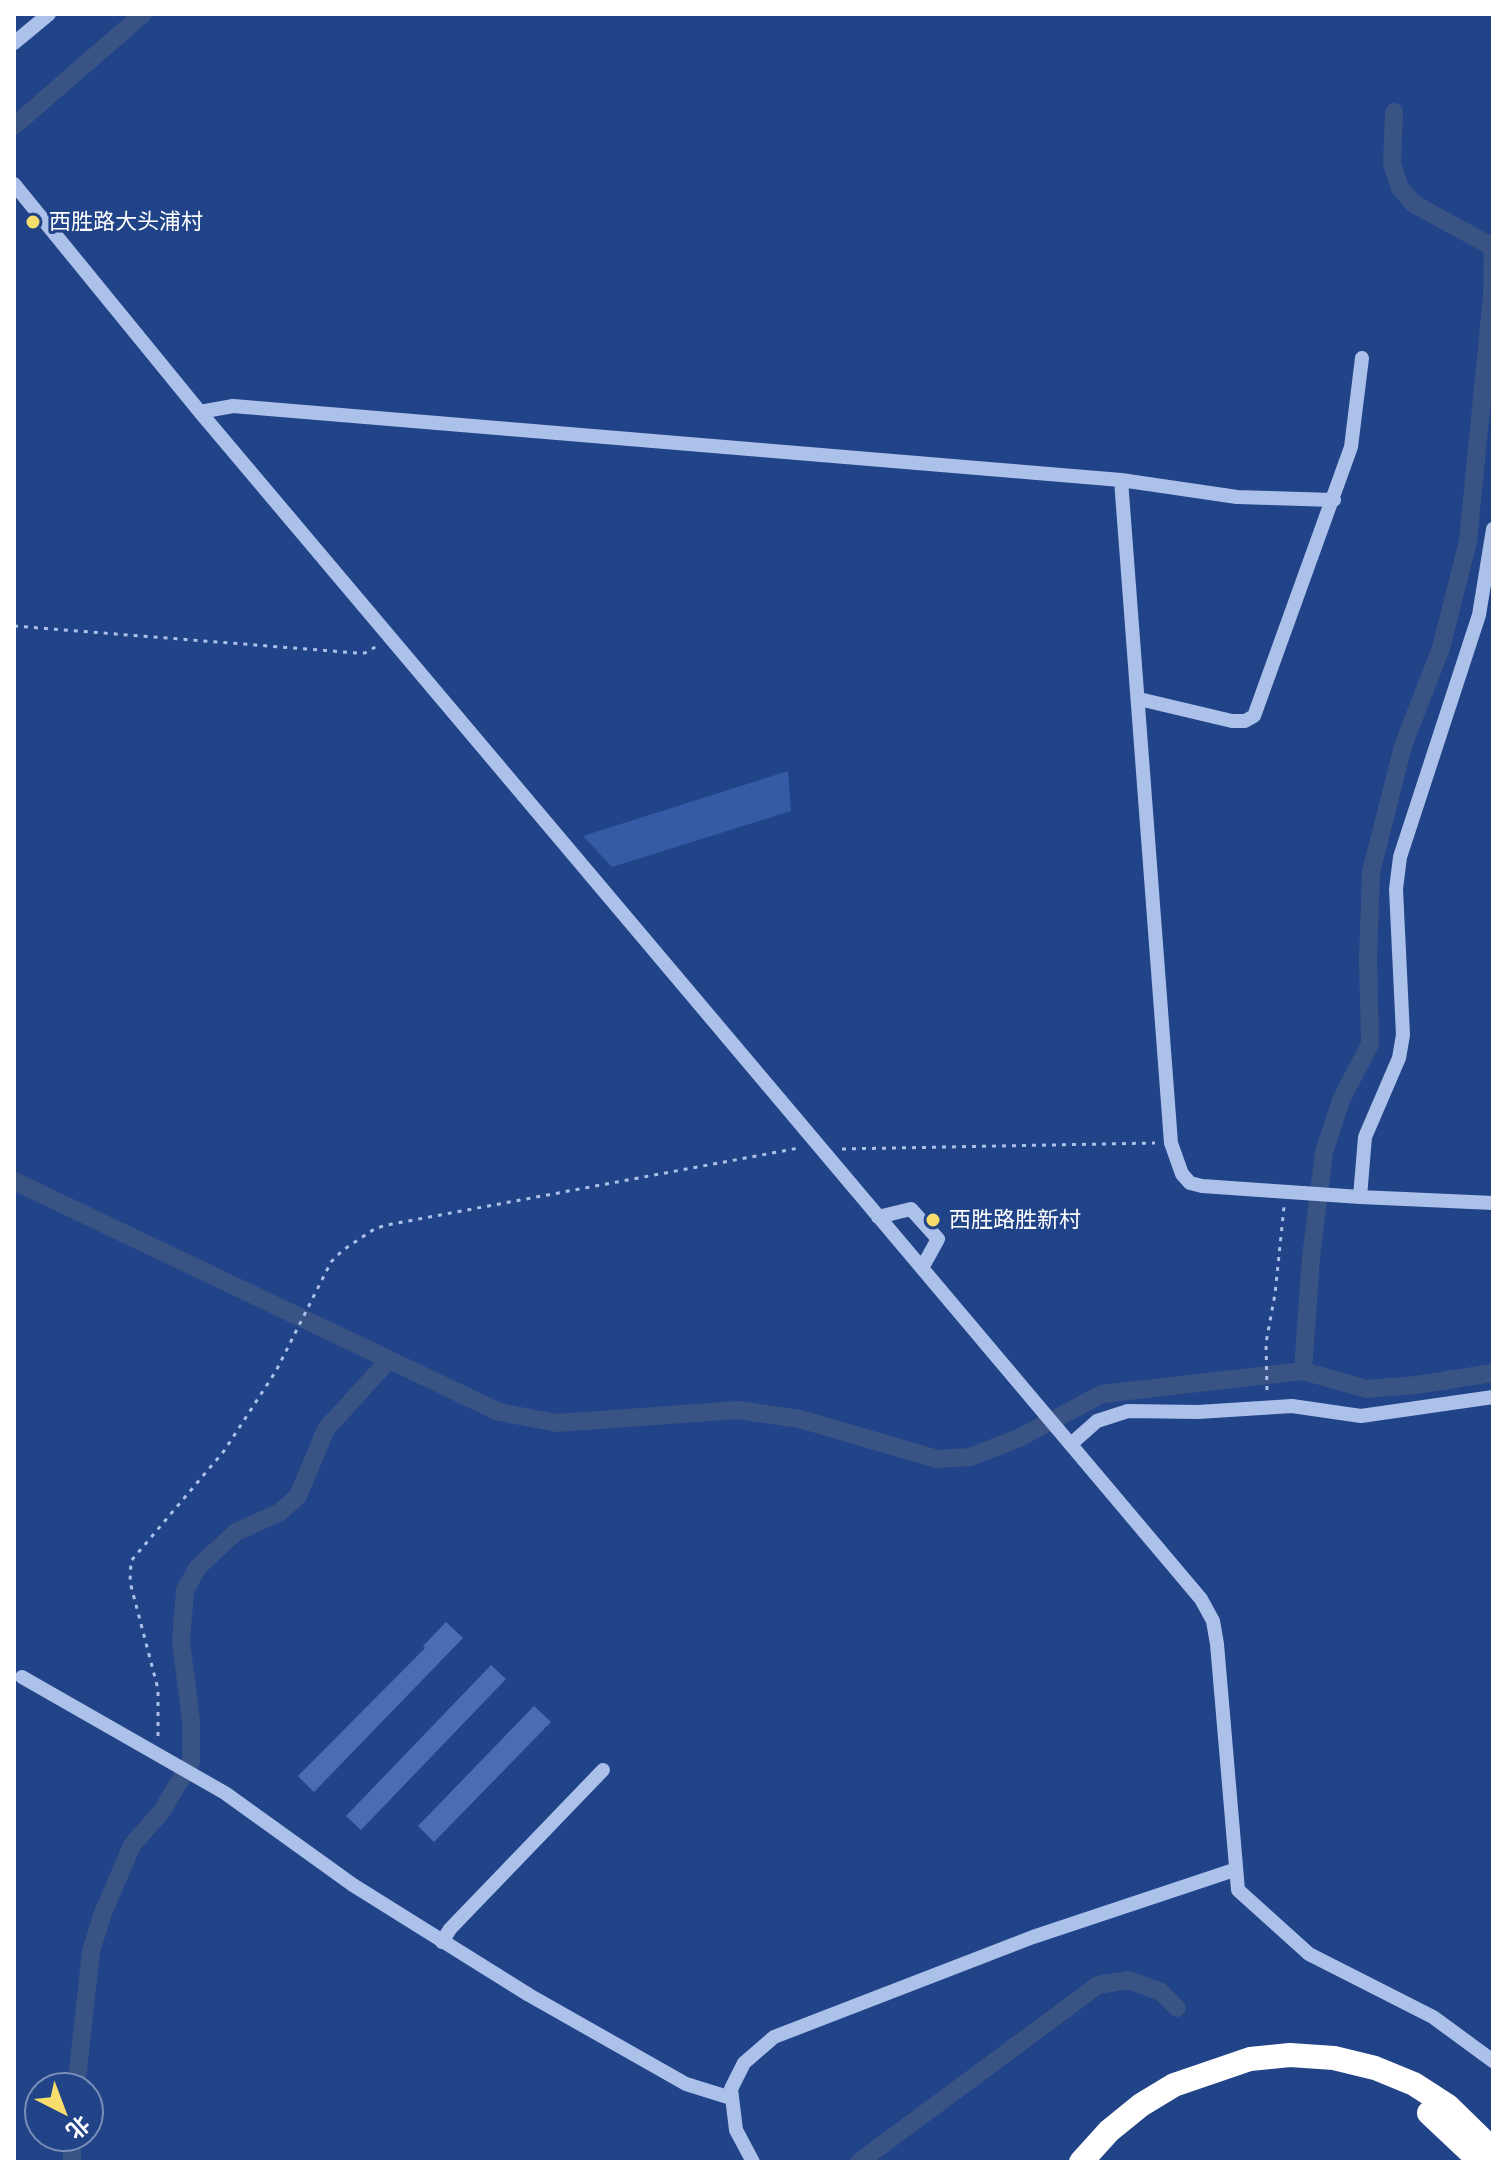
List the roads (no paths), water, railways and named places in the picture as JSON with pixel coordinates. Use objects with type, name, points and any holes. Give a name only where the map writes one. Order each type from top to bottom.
[{"type":"highway","points":[[1081,2162],[1130,2113],[1178,2091],[1218,2082],[1290,2055],[1334,2058],[1375,2068],[1414,2084],[1448,2106],[1493,2150]]},
{"type":"highway","points":[[1260,2066],[1331,2073],[1370,2083],[1407,2098],[1437,2118],[1481,2162]]},
{"type":"highway","points":[[1098,2162],[1178,2091]]},
{"type":"street","points":[[14,43],[49,14]]},
{"type":"street","points":[[14,184],[200,412],[1187,1582],[1213,1621],[1238,1890],[1309,1954],[1433,2017],[1493,2061]]},
{"type":"street","points":[[1139,699],[1232,721],[1245,721],[1254,716],[1351,447],[1362,358]]},
{"type":"street","points":[[200,412],[233,406],[1121,480],[1237,497],[1334,500]]},
{"type":"street","points":[[1121,480],[1171,1143],[1182,1174],[1190,1183],[1353,1197],[1493,1203]]},
{"type":"street","points":[[1353,1197],[1365,1137],[1395,1068],[1403,1035],[1396,889],[1400,857],[1479,615],[1493,529]]},
{"type":"street","points":[[878,1217],[911,1209],[938,1239],[922,1268]]},
{"type":"street","points":[[1068,1441],[1097,1421],[1128,1411],[1198,1412],[1292,1406],[1361,1416],[1493,1397]]},
{"type":"street","points":[[22,1677],[172,1760],[353,1885],[442,1942],[686,2084],[731,2098]]},
{"type":"street","points":[[442,1942],[450,1929],[603,1770]]},
{"type":"street","points":[[753,2162],[736,2130],[731,2098],[735,2077],[757,2049],[796,2026],[1033,1937],[1234,1870]]},
{"type":"waterway","points":[[14,126],[143,14]]},
{"type":"waterway","points":[[1394,112],[1392,164],[1400,188],[1414,204],[1491,246]]},
{"type":"waterway","points":[[1303,1371],[1311,1257],[1324,1152],[1341,1100],[1370,1044],[1368,960],[1371,872],[1403,746],[1441,648],[1468,541],[1492,296],[1493,244]]},
{"type":"waterway","points":[[14,1181],[499,1412],[557,1423],[738,1410],[800,1419],[937,1459],[970,1457],[1019,1438],[1102,1394],[1303,1371],[1367,1389],[1493,1373]]},
{"type":"waterway","points":[[78,2072],[91,1951],[103,1913],[132,1845],[162,1811],[191,1762],[191,1720],[181,1642],[185,1590],[198,1567],[236,1532],[280,1512],[298,1496],[326,1429],[387,1362]]},
{"type":"waterway","points":[[859,2162],[1098,1985],[1129,1980],[1161,1992],[1177,2008]]},
{"type":"waterway","points":[[72,2152],[72,2162]]},
{"type":"place","name":"西胜路大头浦村","points":[[33,222]]},
{"type":"place","name":"西胜路胜新村","points":[[933,1220]]}]
